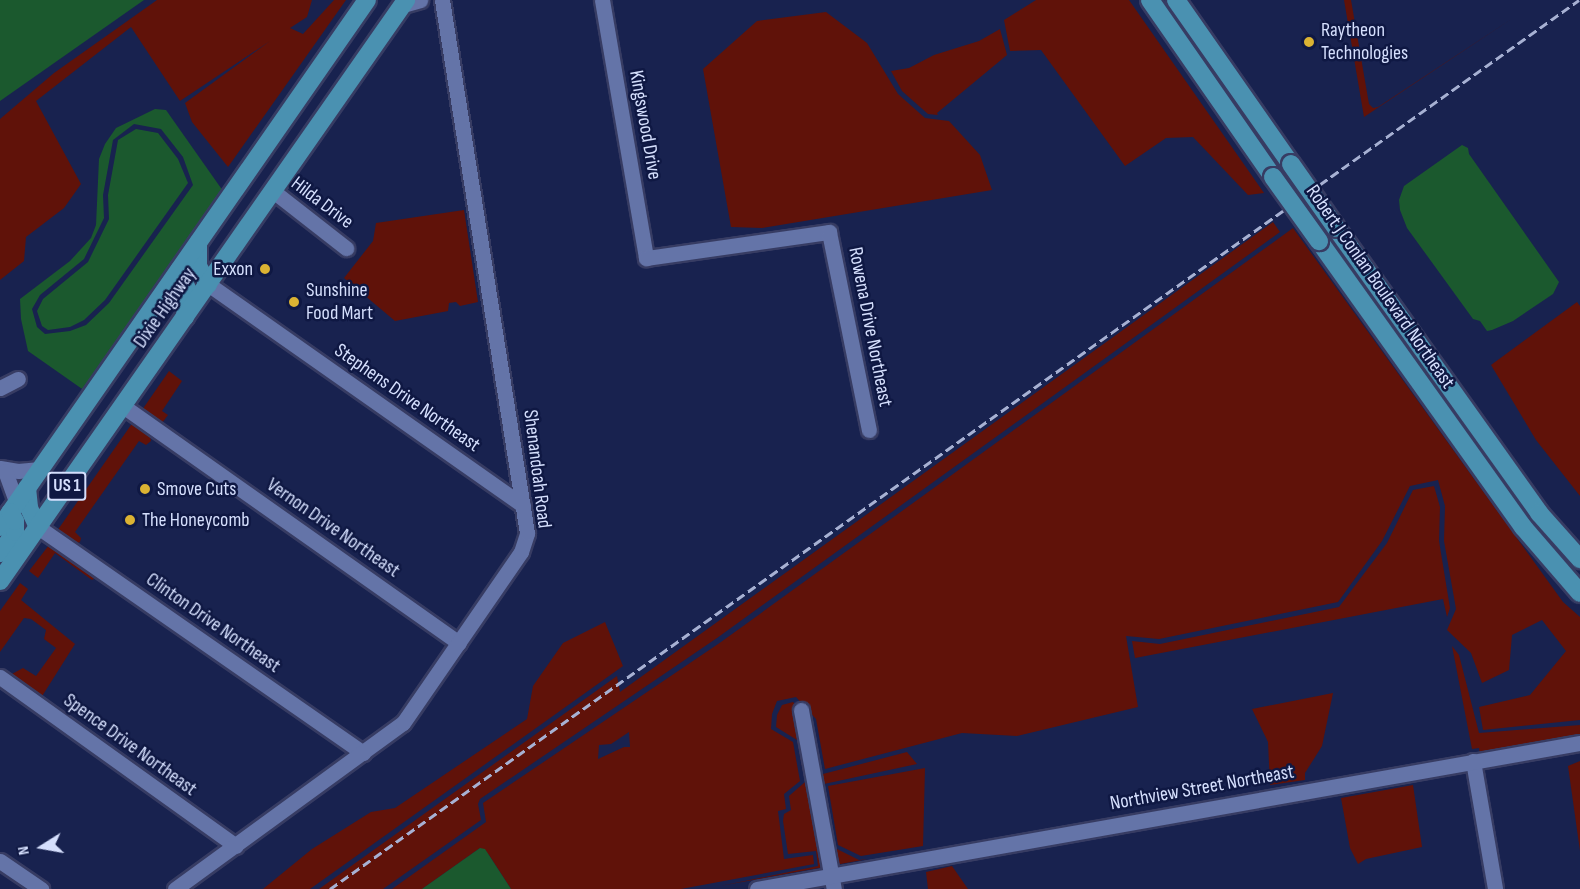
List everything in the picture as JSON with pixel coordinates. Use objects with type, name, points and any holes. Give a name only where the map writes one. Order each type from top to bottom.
[{"type":"main road","name":"Dixie Highway","points":[[9,514],[367,0]]},
{"type":"main road","name":"Robert J Conlan Boulevard Northeast","points":[[1150,0],[1523,527],[1580,593]]},
{"type":"main road","name":"Robert J Conlan Boulevard Northeast","points":[[1176,0],[1539,513],[1580,559]]},
{"type":"main road","name":"Dixie Highway","points":[[0,581],[273,191],[410,2]]},
{"type":"main road","points":[[198,243],[198,266],[208,284]]},
{"type":"main road","points":[[179,270],[187,289],[185,317]]},
{"type":"main road","points":[[27,488],[32,518],[38,527]]},
{"type":"main road","points":[[0,553],[15,532],[15,521],[9,514]]},
{"type":"street","name":"Shenandoah Road","points":[[175,889],[403,723],[520,552],[527,532],[443,7],[429,0]]},
{"type":"street","name":"Kingswood Drive","points":[[602,0],[646,258],[829,232]]},
{"type":"street","name":"Hilda Drive","points":[[273,191],[346,248]]},
{"type":"street","name":"Rowena Drive Northeast","points":[[829,232],[869,430]]},
{"type":"street","name":"Stephens Drive Northeast","points":[[208,284],[523,505]]},
{"type":"street","points":[[0,388],[18,379]]},
{"type":"street","name":"Vernon Drive Northeast","points":[[123,406],[459,643]]},
{"type":"street","points":[[9,514],[2,469],[40,469]]},
{"type":"street","name":"Clinton Drive Northeast","points":[[38,527],[363,753]]},
{"type":"street","name":"Spence Drive Northeast","points":[[0,677],[236,846]]},
{"type":"street","points":[[801,710],[832,882]]},
{"type":"street","name":"Northview Street Northeast","points":[[758,889],[832,882],[1473,761],[1580,743]]},
{"type":"street","points":[[1473,761],[1495,889]]},
{"type":"street","points":[[0,861],[41,889]]},
{"type":"shaded area","points":[[0,0],[144,0],[0,101]]},
{"type":"shaded area","points":[[157,0],[312,0],[307,17],[290,28],[303,34],[334,0],[346,0],[228,167],[192,122],[185,103],[270,41],[180,101],[131,27],[36,101],[81,184],[64,208],[26,237],[24,261],[0,280],[0,119],[54,73]]},
{"type":"shaded area","points":[[1036,0],[1129,0],[1264,193],[1248,195],[1193,137],[1166,138],[1125,166],[1041,50],[1010,51],[1004,20]]},
{"type":"shaded area","points":[[1344,0],[1351,0],[1369,104],[1373,108],[1378,107],[1516,16],[1364,117]]},
{"type":"shaded area","points":[[826,12],[867,43],[898,94],[925,118],[949,121],[980,155],[992,190],[762,228],[731,227],[703,69],[757,21]]},
{"type":"shaded area","points":[[1000,29],[1007,55],[937,113],[938,115],[928,114],[902,91],[891,71],[909,68],[934,55],[979,41]]},
{"type":"shaded area","points":[[155,109],[166,110],[223,191],[85,391],[28,351],[21,319],[20,299],[70,261],[91,238],[96,225],[99,159],[105,144],[116,128]],"holes":[[[134,124],[161,129],[183,157],[193,185],[109,303],[86,325],[70,331],[45,334],[37,327],[32,309],[40,295],[84,259],[104,218],[103,195],[113,140]]]},
{"type":"shaded area","points":[[136,129],[158,133],[178,159],[188,183],[105,300],[84,320],[70,327],[48,330],[42,326],[37,311],[43,299],[88,262],[109,219],[108,195],[118,140]]},
{"type":"shaded area","points":[[1462,145],[1468,148],[1469,154],[1559,282],[1553,294],[1513,321],[1487,331],[1480,321],[1473,319],[1407,228],[1400,210],[1399,200],[1404,186]]},
{"type":"shaded area","points":[[464,210],[478,302],[460,306],[456,302],[449,303],[448,311],[395,321],[344,278],[373,241],[376,223]]},
{"type":"shaded area","points":[[1273,222],[1280,232],[717,638],[480,799],[478,804],[481,820],[383,889],[319,889],[617,676],[620,692]]},
{"type":"shaded area","points":[[1293,228],[1563,602],[1580,617],[1580,720],[1483,730],[1479,707],[1530,695],[1566,651],[1542,620],[1512,635],[1509,670],[1482,683],[1471,653],[1447,630],[1456,609],[1444,541],[1445,506],[1438,480],[1410,486],[1382,541],[1338,602],[1159,639],[1126,636],[1138,707],[1017,736],[962,733],[825,769],[816,719],[796,697],[777,701],[772,714],[771,729],[793,742],[800,781],[784,794],[786,809],[778,811],[784,859],[813,855],[814,864],[681,889],[511,889],[489,855],[480,848],[422,889],[392,889],[486,822],[483,803],[721,642]],"holes":[[[629,732],[630,747],[624,747],[598,759],[599,745],[611,744]]]},
{"type":"shaded area","points":[[1577,302],[1580,306],[1580,496],[1536,440],[1491,365]]},
{"type":"shaded area","points":[[169,371],[182,381],[162,411],[168,415],[159,427],[142,410]]},
{"type":"shaded area","points":[[131,425],[138,425],[149,432],[151,441],[146,445],[139,441],[75,532],[81,538],[80,542],[73,545],[57,531]]},
{"type":"shaded area","points":[[1434,486],[1440,507],[1439,541],[1450,608],[1447,617],[1443,599],[1135,658],[1132,641],[1160,644],[1339,607],[1387,543],[1413,490]]},
{"type":"shaded area","points":[[49,545],[56,547],[97,576],[92,580],[55,553],[38,578],[29,571]]},
{"type":"shaded area","points":[[20,583],[28,589],[21,600],[75,644],[39,701],[13,682],[12,674],[23,668],[36,676],[56,648],[44,639],[46,630],[31,619],[24,618],[0,652],[0,611]]},
{"type":"shaded area","points":[[605,622],[623,666],[310,889],[263,889],[312,849],[371,812],[395,808],[527,719],[533,686],[563,643]]},
{"type":"shaded area","points":[[1452,646],[1459,655],[1479,733],[1580,725],[1580,749],[1482,766],[1479,748],[1472,749]]},
{"type":"shaded area","points":[[1333,693],[1322,746],[1305,773],[1305,780],[1270,785],[1268,742],[1252,709]]},
{"type":"shaded area","points":[[793,702],[811,722],[820,770],[823,774],[907,752],[917,764],[824,784],[833,847],[859,860],[868,859],[720,886],[818,866],[816,851],[788,854],[784,814],[791,810],[789,796],[805,782],[797,740],[776,727],[777,715],[782,705]]},
{"type":"shaded area","points":[[1580,761],[1580,851],[1568,766]]},
{"type":"shaded area","points":[[925,768],[923,846],[861,856],[838,845],[828,786]]},
{"type":"shaded area","points":[[1413,785],[1422,847],[1366,859],[1358,864],[1350,848],[1341,798]]},
{"type":"shaded area","points":[[480,848],[485,849],[511,889],[422,889]]},
{"type":"shaded area","points":[[952,866],[968,889],[928,889],[926,872]]},
{"type":"railway","points":[[330,889],[1579,0]]},
{"type":"place","name":"Raytheon Technologies","points":[[1309,42]]},
{"type":"place","name":"Exxon","points":[[265,269]]},
{"type":"place","name":"Sunshine Food Mart","points":[[294,302]]},
{"type":"place","name":"Smove Cuts","points":[[145,489]]},
{"type":"place","name":"The Honeycomb","points":[[130,520]]}]
